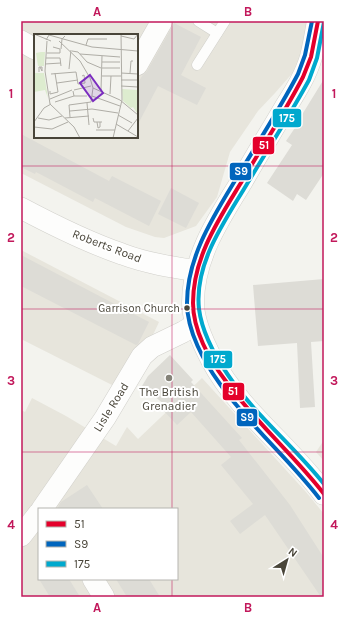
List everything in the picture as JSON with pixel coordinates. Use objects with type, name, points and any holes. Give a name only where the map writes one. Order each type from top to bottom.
[{"type":"street","points":[[138,63],[162,21]]},
{"type":"street","points":[[318,21],[311,57],[298,86],[216,224],[202,255],[197,271],[193,303],[196,324],[212,360],[235,395],[268,432],[309,473],[324,494]]},
{"type":"street","points":[[21,41],[34,48]]},
{"type":"street","name":"Roberts Road","points":[[21,208],[121,254],[156,264],[197,271]]},
{"type":"street","name":"Lisle Road","points":[[45,508],[58,485],[105,418],[142,356],[152,347],[196,324]]},
{"type":"street","name":"Lisle Road","points":[[21,536],[38,516]]},
{"type":"street","points":[[95,580],[104,597]]},
{"type":"lane","points":[[198,21],[217,33]]},
{"type":"lane","points":[[198,65],[225,21]]},
{"type":"shaded area","points":[[21,21],[312,21],[297,68],[258,111],[230,152],[217,197],[196,226],[164,238],[155,237],[126,227],[21,173]]},
{"type":"shaded area","points":[[21,250],[159,322],[152,337],[118,388],[21,339]]},
{"type":"shaded area","points":[[202,378],[306,492],[324,514],[324,597],[21,597],[21,410],[25,412],[32,398],[66,416],[116,446],[127,427],[138,439]]},
{"type":"shaded area","points":[[324,440],[324,461],[316,452]]},
{"type":"building","points":[[174,23],[201,37],[181,75],[206,88],[197,105],[158,86],[138,124],[138,83],[147,71]]},
{"type":"building","points":[[324,79],[324,173],[306,200],[297,194],[293,201],[267,183],[292,145],[286,141],[301,119],[300,118]]},
{"type":"building","points":[[21,134],[109,181],[112,176],[161,201],[149,226],[95,198],[93,202],[36,172],[35,174],[21,167]]},
{"type":"building","points":[[171,188],[199,203],[186,228],[158,214]]},
{"type":"building","points":[[21,255],[149,322],[138,344],[136,345],[21,286]]},
{"type":"building","points":[[324,279],[324,341],[311,342],[315,407],[300,408],[297,343],[258,346],[253,285]]},
{"type":"building","points":[[170,355],[193,380],[191,382],[242,438],[239,440],[290,505],[324,558],[324,597],[321,597],[265,515],[240,534],[230,521],[253,504],[221,465],[231,457],[191,412],[177,425],[161,408],[165,405],[142,386],[148,376]]},
{"type":"building","points":[[87,485],[102,508],[58,508],[61,502]]},
{"type":"building","points":[[40,580],[70,580],[80,597],[50,597]]},
{"type":"building","points":[[117,580],[150,580],[160,597],[127,597]]},
{"type":"transit line","name":"S9","points":[[312,21],[305,55],[298,74],[276,114],[210,223],[203,238],[191,270],[187,303],[193,335],[214,375],[231,399],[295,469],[319,498]]},
{"type":"transit line","name":"51","points":[[318,21],[311,57],[303,77],[216,224],[202,254],[194,286],[193,303],[199,334],[208,354],[219,372],[248,409],[300,465],[324,494]]},
{"type":"transit line","name":"175","points":[[324,22],[317,58],[309,80],[213,243],[201,275],[199,292],[199,309],[203,326],[210,344],[223,368],[250,404],[324,484]]},
{"type":"place","name":"Garrison Church","points":[[187,308]]},
{"type":"place","name":"The British Grenadier","points":[[169,378]]}]
